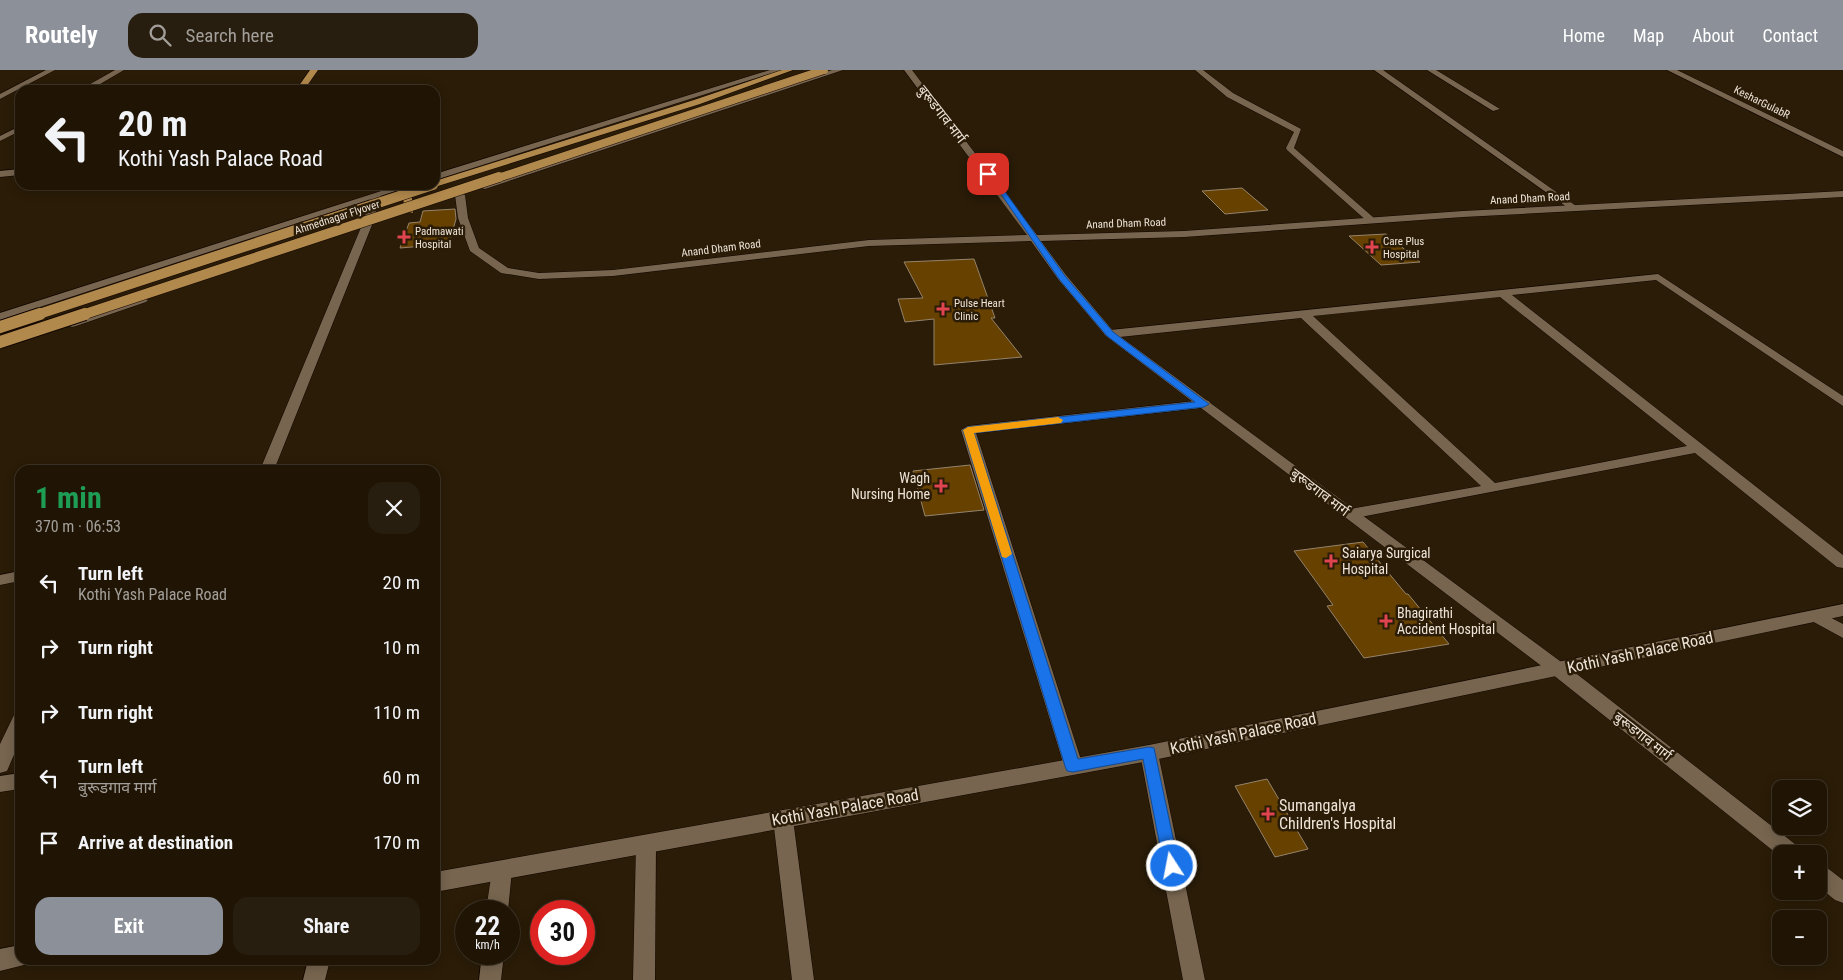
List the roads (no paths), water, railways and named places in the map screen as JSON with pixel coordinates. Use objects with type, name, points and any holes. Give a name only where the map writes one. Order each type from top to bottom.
[{"type":"highway","points":[[304,85],[314,70]]},
{"type":"highway","name":"Ahmednagar Flyover","points":[[440,183],[697,102],[789,70]]},
{"type":"highway","name":"Ahmednagar Flyover","points":[[0,342],[824,70]]},
{"type":"highway","points":[[408,190],[410,211]]},
{"type":"highway","name":"Ahmednagar Flyover","points":[[0,328],[419,190]]},
{"type":"street","points":[[23,85],[51,70]]},
{"type":"street","points":[[93,85],[120,70]]},
{"type":"street","points":[[440,175],[777,70]]},
{"type":"street","points":[[0,348],[460,194],[839,70]]},
{"type":"street","name":"बुरूडगाव मार्ग","points":[[908,70],[988,174],[1062,277],[1110,334],[1558,669],[1782,845]]},
{"type":"street","points":[[1199,70],[1230,95],[1298,130],[1290,148],[1370,220]]},
{"type":"street","points":[[1378,70],[1574,208]]},
{"type":"street","points":[[1431,70],[1496,109]]},
{"type":"street","name":"KesharGulabR","points":[[1671,70],[1843,154]]},
{"type":"street","points":[[0,97],[15,89]]},
{"type":"street","points":[[10,92],[15,92]]},
{"type":"street","points":[[1,139],[15,131]]},
{"type":"street","points":[[1,139],[15,138]]},
{"type":"street","points":[[0,174],[15,172]]},
{"type":"street","points":[[0,317],[393,190]]},
{"type":"street","name":"Anand Dham Road","points":[[460,194],[463,218],[474,248],[506,271],[539,276],[613,273],[869,243],[1184,234],[1370,220],[1843,194]]},
{"type":"street","points":[[270,465],[367,225],[376,196]]},
{"type":"street","points":[[1110,334],[1658,277],[1843,402]]},
{"type":"street","points":[[1502,293],[1843,563]]},
{"type":"street","points":[[1304,314],[1492,488]]},
{"type":"street","points":[[1073,766],[968,430],[1204,404]]},
{"type":"street","points":[[1350,514],[1698,448]]},
{"type":"street","points":[[0,580],[15,577]]},
{"type":"street","name":"Kothi Yash Palace Road","points":[[440,881],[1149,752],[1843,610]]},
{"type":"street","points":[[1816,616],[1843,632]]},
{"type":"street","points":[[0,765],[15,731]]},
{"type":"street","points":[[1149,752],[1194,980]]},
{"type":"street","points":[[0,784],[15,782]]},
{"type":"street","points":[[783,818],[804,980]]},
{"type":"street","points":[[644,980],[646,844]]},
{"type":"street","points":[[499,900],[502,870]]},
{"type":"street","points":[[1827,880],[1843,893]]},
{"type":"street","points":[[0,960],[15,957]]},
{"type":"street","points":[[314,980],[318,965]]},
{"type":"street","points":[[490,980],[492,965]]},
{"type":"place","name":"Padmawati Hospital","points":[[404,237]]},
{"type":"place","name":"Care Plus Hospital","points":[[1372,247]]},
{"type":"place","name":"Pulse Heart Clinic","points":[[943,309]]},
{"type":"place","name":"Wagh Nursing Home","points":[[941,486]]},
{"type":"place","name":"Saiarya Surgical Hospital","points":[[1331,561]]},
{"type":"place","name":"Bhagirathi Accident Hospital","points":[[1386,621]]},
{"type":"place","name":"Sumangalya Children's Hospital","points":[[1268,814]]}]
